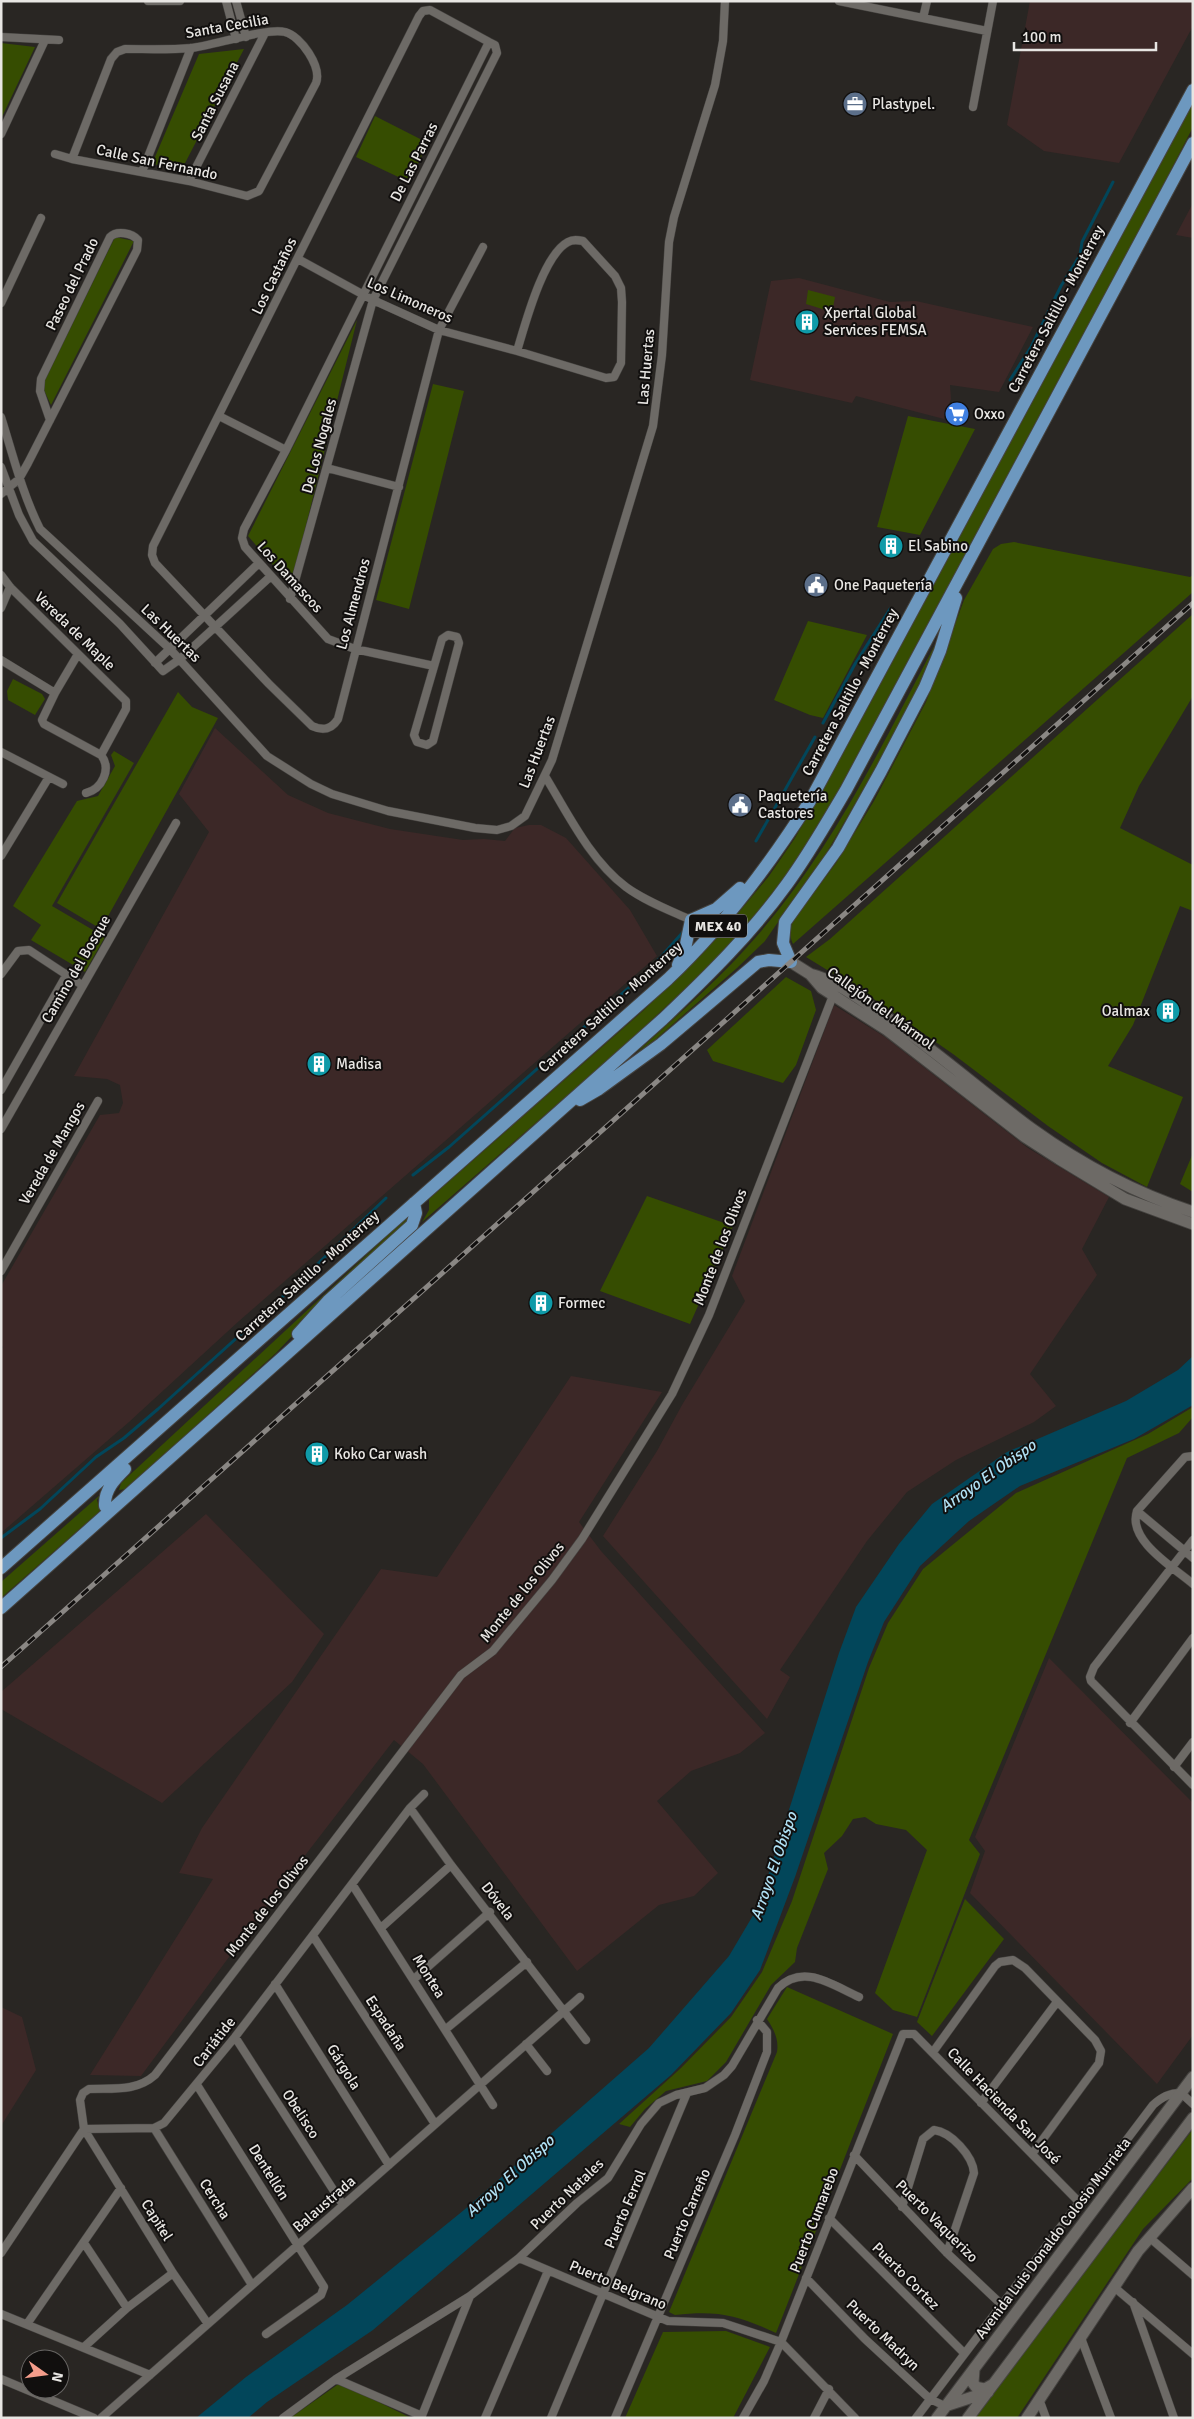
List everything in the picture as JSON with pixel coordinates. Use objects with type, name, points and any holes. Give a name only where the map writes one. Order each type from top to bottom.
[{"type":"main road","name":"Carretera Saltillo - Monterrey","points":[[1,1568],[668,979],[723,920],[772,858],[810,800],[1193,90]]},
{"type":"main road","name":"MEX 40","points":[[1,1608],[388,1264],[716,968],[788,884],[846,790],[1193,143]]},
{"type":"main road","points":[[563,1107],[592,1094],[661,1044],[758,962],[769,960],[791,962],[783,943],[785,922],[838,848],[925,687],[946,635],[958,584]]},
{"type":"main road","points":[[668,979],[685,949],[691,920],[709,914],[723,904],[772,858]]},
{"type":"main road","points":[[259,1377],[328,1301],[412,1225],[416,1213],[414,1203]]},
{"type":"main road","points":[[109,1511],[105,1506],[106,1496],[116,1478],[182,1417],[212,1383]]},
{"type":"street","points":[[148,1],[180,1]]},
{"type":"street","points":[[226,1],[236,40]]},
{"type":"street","points":[[236,1],[246,37]]},
{"type":"street","name":"Las Huertas","points":[[1,417],[29,508],[40,529],[180,659],[267,756],[311,784],[349,800],[422,819],[497,830],[511,826],[525,816],[545,776],[567,712],[653,426],[662,355],[670,242],[676,210],[715,85],[723,41],[725,1]]},
{"type":"street","points":[[839,1],[861,3],[987,31]]},
{"type":"street","points":[[924,18],[927,1]]},
{"type":"street","points":[[973,107],[993,1]]},
{"type":"street","name":"Los Castaños","points":[[152,554],[153,546],[220,416],[419,16],[423,11],[430,10],[489,42]]},
{"type":"street","name":"Santa Cecilia","points":[[72,159],[111,59],[117,52],[125,49],[191,48],[278,31],[293,36],[313,61],[318,77],[259,191],[253,194]]},
{"type":"street","name":"Santa Susana","points":[[188,181],[265,33]]},
{"type":"street","points":[[1,37],[59,40]]},
{"type":"street","points":[[1,134],[45,40]]},
{"type":"street","name":"De Las Parras","points":[[363,294],[489,42],[497,49],[497,53],[373,300]]},
{"type":"street","points":[[142,172],[191,48]]},
{"type":"street","name":"Calle San Fernando","points":[[55,154],[72,159],[188,181],[247,196],[253,194]]},
{"type":"street","points":[[1,303],[41,218]]},
{"type":"street","name":"Paseo del Prado","points":[[1,494],[19,479],[50,420],[137,250],[138,240],[132,235],[117,233],[110,237],[40,379],[40,391],[50,420]]},
{"type":"street","name":"Los Limoneros","points":[[298,259],[373,300],[439,330],[517,351],[597,377],[614,377],[621,363],[621,288],[615,276],[583,241],[567,242],[555,255],[540,282],[517,351]]},
{"type":"street","name":"Los Almendros","points":[[152,554],[155,563],[269,684],[312,726],[325,730],[334,726],[338,719],[439,330],[483,247]]},
{"type":"street","name":"De Los Nogales","points":[[242,538],[244,529],[286,450],[363,294]]},
{"type":"street","name":"De Los Nogales","points":[[290,599],[373,300]]},
{"type":"street","points":[[220,416],[286,450]]},
{"type":"street","name":"Las Huertas","points":[[1,467],[18,515],[33,541],[120,624],[161,670],[166,670],[180,659]]},
{"type":"street","points":[[327,468],[399,487]]},
{"type":"street","name":"Los Damascos","points":[[242,538],[245,547],[328,639],[355,649],[434,666]]},
{"type":"street","points":[[155,664],[259,563]]},
{"type":"street","name":"Vereda de Maple","points":[[1,575],[10,587],[126,701],[126,709],[101,756]]},
{"type":"street","points":[[180,659],[270,576]]},
{"type":"street","points":[[1,608],[10,587]]},
{"type":"street","points":[[448,635],[456,637],[459,643],[450,684],[433,741],[427,745],[417,742],[414,735],[434,666],[442,639],[448,635]]},
{"type":"street","points":[[78,654],[42,717],[44,724],[101,756],[106,762],[107,770],[97,788],[86,793]]},
{"type":"street","points":[[1,660],[54,693]]},
{"type":"street","points":[[1,752],[62,784]]},
{"type":"street","points":[[545,776],[599,860],[611,873],[633,891],[691,920]]},
{"type":"street","points":[[1,856],[49,777]]},
{"type":"street","name":"Camino del Bosque","points":[[1,1129],[176,823]]},
{"type":"street","points":[[1,974],[13,956],[23,949],[34,952],[82,985]]},
{"type":"street","name":"Callejón del Mármol","points":[[791,962],[810,974],[822,988],[835,990],[921,1055],[1000,1110],[1065,1151],[1114,1180],[1145,1195],[1193,1212]]},
{"type":"street","name":"Camino del Bosque","points":[[1,1090],[67,974]]},
{"type":"street","name":"Monte de los Olivos","points":[[84,2129],[80,2100],[83,2093],[89,2089],[136,2088],[146,2083],[155,2075],[462,1675],[493,1651],[582,1539],[652,1428],[693,1353],[835,990]]},
{"type":"street","name":"Vereda de Mangos","points":[[1,1271],[98,1101]]},
{"type":"street","name":"Callejón del Mármol","points":[[1000,1110],[1045,1150],[1110,1191],[1141,1206],[1193,1224]]},
{"type":"street","points":[[1191,1456],[1185,1457],[1136,1511],[1134,1522],[1139,1537],[1193,1584]]},
{"type":"street","points":[[1136,1511],[1193,1558]]},
{"type":"street","points":[[1193,1540],[1094,1667],[1090,1677],[1091,1681],[1130,1723],[1193,1785]]},
{"type":"street","points":[[1130,1723],[1193,1638]]},
{"type":"street","points":[[1174,1767],[1193,1742]]},
{"type":"street","name":"Cariátide","points":[[154,2128],[164,2123],[198,2085],[410,1808],[424,1794]]},
{"type":"street","name":"Dóvela","points":[[410,1808],[451,1865],[490,1912],[586,2040]]},
{"type":"street","points":[[382,1927],[451,1865]]},
{"type":"street","name":"Montea","points":[[352,1884],[382,1927],[493,2106]]},
{"type":"street","points":[[414,1979],[490,1912]]},
{"type":"street","name":"Espadaña","points":[[313,1936],[435,2124]]},
{"type":"street","points":[[933,2052],[995,1966],[1007,1960],[1020,1963],[1095,2040],[1101,2051],[1099,2063],[1032,2154]]},
{"type":"street","points":[[446,2029],[527,1962]]},
{"type":"street","name":"Puerto Natales","points":[[283,2418],[336,2379],[470,2296],[519,2258],[608,2178],[641,2124],[659,2103],[669,2097],[705,2088],[724,2075],[738,2056],[757,2020],[778,1988],[786,1980],[796,1976],[818,1979],[859,1997]]},
{"type":"street","name":"Gárgola","points":[[275,1984],[389,2165]]},
{"type":"street","name":"Balaustrada","points":[[102,2418],[580,1996]]},
{"type":"street","points":[[981,2103],[1057,2002]]},
{"type":"street","name":"Puerto Carreño","points":[[615,2418],[728,2153],[767,2052],[767,2032],[757,2020]]},
{"type":"street","name":"Calle Hacienda San José","points":[[907,2032],[914,2034],[933,2052],[1080,2203]]},
{"type":"street","name":"Puerto Cumarebo","points":[[743,2418],[764,2381],[781,2342],[901,2036],[907,2032]]},
{"type":"street","name":"Obelisco","points":[[235,2037],[343,2205]]},
{"type":"street","points":[[526,2044],[547,2071]]},
{"type":"street","name":"Avenida Luis Donaldo Colosio Murrieta","points":[[937,2418],[950,2404],[974,2367],[1193,2077]]},
{"type":"street","name":"Dentellón","points":[[198,2085],[319,2277],[324,2290],[266,2334]]},
{"type":"street","name":"Puerto Ferrol","points":[[551,2418],[687,2093]]},
{"type":"street","points":[[916,2418],[1154,2105],[1168,2094],[1181,2093],[1193,2104]]},
{"type":"street","points":[[967,2418],[1193,2118]]},
{"type":"street","points":[[1,2253],[84,2129],[154,2128]]},
{"type":"street","name":"Cercha","points":[[154,2128],[252,2285]]},
{"type":"street","name":"Capitel","points":[[84,2129],[173,2273],[208,2324]]},
{"type":"street","points":[[902,2207],[923,2139],[934,2130],[943,2131],[974,2166],[974,2173],[947,2253]]},
{"type":"street","name":"Puerto Vaquerizo","points":[[854,2155],[947,2253],[1002,2305]]},
{"type":"street","points":[[27,2324],[121,2188]]},
{"type":"street","points":[[1027,2418],[1138,2251],[1192,2192]]},
{"type":"street","name":"Puerto Cortez","points":[[829,2218],[964,2353]]},
{"type":"street","points":[[1150,2238],[1193,2275]]},
{"type":"street","points":[[84,2243],[127,2308]]},
{"type":"street","name":"Puerto Belgrano","points":[[519,2258],[668,2321],[723,2323],[781,2342],[856,2418]]},
{"type":"street","points":[[485,2418],[548,2271]]},
{"type":"street","points":[[84,2348],[127,2308],[173,2273]]},
{"type":"street","name":"Puerto Madryn","points":[[806,2278],[865,2339],[930,2399],[950,2404]]},
{"type":"street","points":[[1114,2288],[1193,2354]]},
{"type":"street","points":[[336,2379],[421,2417],[470,2296]]},
{"type":"street","points":[[1133,2302],[1174,2418]]},
{"type":"street","points":[[1,2314],[150,2375]]},
{"type":"street","points":[[1081,2338],[1111,2418]]},
{"type":"street","points":[[974,2367],[972,2377],[976,2387],[991,2388]]},
{"type":"street","points":[[1,2379],[94,2418]]},
{"type":"street","points":[[950,2404],[991,2388]]},
{"type":"street","points":[[814,2418],[829,2389]]},
{"type":"street","points":[[1040,2399],[1046,2418]]},
{"type":"street","points":[[950,2404],[965,2410],[967,2418]]},
{"type":"shaded area","points":[[1030,1],[1193,1],[1193,26],[1119,163],[1044,151],[1007,125]]},
{"type":"shaded area","points":[[1193,203],[1193,238],[1176,235]]},
{"type":"shaded area","points":[[799,278],[890,302],[916,301],[1033,327],[999,392],[950,385],[951,399],[944,419],[856,396],[852,403],[750,380],[771,281]]},
{"type":"shaded area","name":"Madisa","points":[[215,728],[288,795],[328,813],[390,829],[463,840],[505,841],[515,828],[541,825],[566,838],[630,910],[657,956],[239,1321],[129,1422],[1,1533],[1,1350],[3,1347],[1,1345],[1,1286],[100,1115],[119,1113],[123,1103],[120,1085],[107,1079],[74,1076],[209,832],[179,794]]},
{"type":"shaded area","points":[[834,1005],[885,1037],[1028,1148],[1109,1197],[1082,1249],[1097,1275],[1030,1374],[1056,1406],[1034,1422],[956,1460],[907,1492],[867,1541],[780,1670],[790,1677],[767,1719],[603,1536],[657,1451],[682,1405],[745,1301],[732,1276]]},
{"type":"shaded area","points":[[571,1376],[662,1392],[579,1522],[601,1551],[765,1733],[740,1753],[691,1771],[657,1801],[718,1873],[694,1896],[659,1905],[577,1971],[423,1764],[394,1740],[283,1884],[141,2076],[90,2075],[213,1879],[179,1873],[202,1828],[381,1569],[437,1577]]},
{"type":"shaded area","points":[[206,1514],[324,1634],[292,1682],[162,1803],[1,1709],[1,1692]]},
{"type":"shaded area","points":[[1049,1658],[1193,1803],[1193,2035],[1157,2084],[970,1893],[985,1851],[975,1837]]},
{"type":"shaded area","points":[[1,2007],[22,2017],[36,2070],[1,2126]]},
{"type":"green space","points":[[1,43],[35,47],[1,119]]},
{"type":"green space","points":[[244,49],[182,169],[152,164],[199,54]]},
{"type":"green space","points":[[1193,100],[1193,127],[1155,201],[844,782],[794,864],[771,897],[723,953],[625,1045],[422,1222],[429,1210],[429,1199],[644,1010],[719,936],[769,876],[795,838],[845,750]]},
{"type":"green space","points":[[375,116],[428,143],[409,182],[356,157]]},
{"type":"green space","points":[[115,237],[134,241],[51,405],[42,386]]},
{"type":"green space","points":[[808,290],[835,297],[832,312],[806,304]]},
{"type":"green space","points":[[357,320],[291,586],[248,536]]},
{"type":"green space","points":[[433,384],[464,391],[409,609],[376,600]]},
{"type":"green space","points":[[908,416],[975,429],[920,535],[877,527]]},
{"type":"green space","points":[[1014,542],[1190,577],[1193,575],[1193,592],[793,944],[790,932],[793,921],[836,863],[874,801],[926,702],[964,600],[993,549],[1001,544]]},
{"type":"green space","points":[[1193,614],[1193,696],[1139,786],[1120,828],[1193,865],[1193,911],[1180,906],[1133,1025],[1108,1066],[1183,1097],[1147,1187],[1102,1163],[1048,1126],[953,1054],[868,995],[806,957],[830,939]]},
{"type":"green space","points":[[808,621],[867,635],[823,718],[810,715],[774,700]]},
{"type":"green space","points":[[939,637],[934,655],[901,724],[823,859],[765,941],[656,1039],[636,1053],[722,974],[748,946],[805,875],[830,837],[876,758]]},
{"type":"green space","points":[[13,679],[42,694],[45,699],[35,715],[8,700],[7,691]]},
{"type":"green space","points":[[178,692],[192,707],[218,718],[101,929],[57,903]]},
{"type":"green space","points":[[114,751],[134,763],[52,906],[105,937],[85,972],[31,940],[41,925],[13,906],[77,801],[98,796],[115,766],[111,755]]},
{"type":"green space","points":[[786,977],[811,991],[816,1010],[796,1065],[783,1083],[713,1061],[707,1050]]},
{"type":"green space","points":[[1193,1153],[1193,1192],[1180,1184]]},
{"type":"green space","points":[[647,1196],[733,1226],[690,1324],[600,1291]]},
{"type":"green space","points":[[410,1215],[410,1220],[325,1301],[276,1353],[126,1489],[119,1490],[121,1483]]},
{"type":"green space","points":[[1193,1407],[1193,1417],[1179,1433],[1127,1458],[969,1840],[980,1854],[917,2017],[893,2010],[875,1993],[927,1850],[906,1830],[876,1824],[865,1817],[853,1819],[842,1836],[824,1853],[828,1869],[797,1948],[795,1962],[771,1985],[726,2062],[707,2081],[666,2091],[645,2109],[630,2127],[619,2124],[681,2068],[731,2017],[762,1972],[792,1901],[869,1668],[888,1623],[923,1569],[1016,1493],[1148,1434]]},
{"type":"green space","points":[[100,1495],[97,1500],[100,1511],[1,1598],[1,1582]]},
{"type":"green space","points":[[965,1899],[1004,1939],[932,2036],[917,2022]]},
{"type":"green space","points":[[787,1987],[893,2034],[776,2333],[727,2315],[703,2313],[675,2315],[669,2312],[777,2052],[775,2035],[767,2019]]},
{"type":"green space","points":[[1193,2129],[1193,2178],[1143,2229],[1017,2418],[974,2418]]},
{"type":"green space","points":[[726,2331],[770,2347],[733,2418],[625,2418],[663,2332]]},
{"type":"green space","points":[[340,2383],[411,2418],[290,2418]]},
{"type":"water","name":"Arroyo El Obispo","points":[[1193,1356],[1193,1405],[1134,1439],[1020,1486],[969,1521],[920,1566],[884,1622],[868,1662],[795,1877],[760,1970],[731,2013],[671,2075],[373,2330],[267,2402],[248,2418],[196,2418],[246,2377],[347,2305],[464,2210],[649,2048],[729,1956],[758,1907],[839,1653],[856,1607],[899,1544],[932,1504],[1007,1452],[1126,1401],[1178,1370]]},
{"type":"waterway","points":[[1010,380],[1031,347],[1061,286],[1080,255],[1082,242],[1113,182]]},
{"type":"waterway","points":[[823,723],[855,664],[890,609]]},
{"type":"waterway","points":[[756,841],[815,737]]},
{"type":"waterway","points":[[413,1175],[449,1147],[652,967],[683,932]]},
{"type":"waterway","points":[[1,1538],[40,1509],[96,1457],[124,1438],[158,1409],[301,1280],[386,1198]]},
{"type":"railway","points":[[1,1667],[1193,603]]},
{"type":"place","name":"Plastypel.","points":[[855,104]]},
{"type":"place","name":"Xpertal Global Services FEMSA","points":[[807,322]]},
{"type":"place","name":"Oxxo","points":[[957,414]]},
{"type":"place","name":"El Sabino","points":[[891,546]]},
{"type":"place","name":"One Paquetería","points":[[816,585]]},
{"type":"place","name":"Paquetería Castores","points":[[740,805]]},
{"type":"place","name":"Oalmax","points":[[1168,1011]]},
{"type":"place","name":"Madisa","points":[[319,1064]]},
{"type":"place","name":"Formec","points":[[541,1303]]},
{"type":"place","name":"Koko Car wash","points":[[317,1454]]}]
